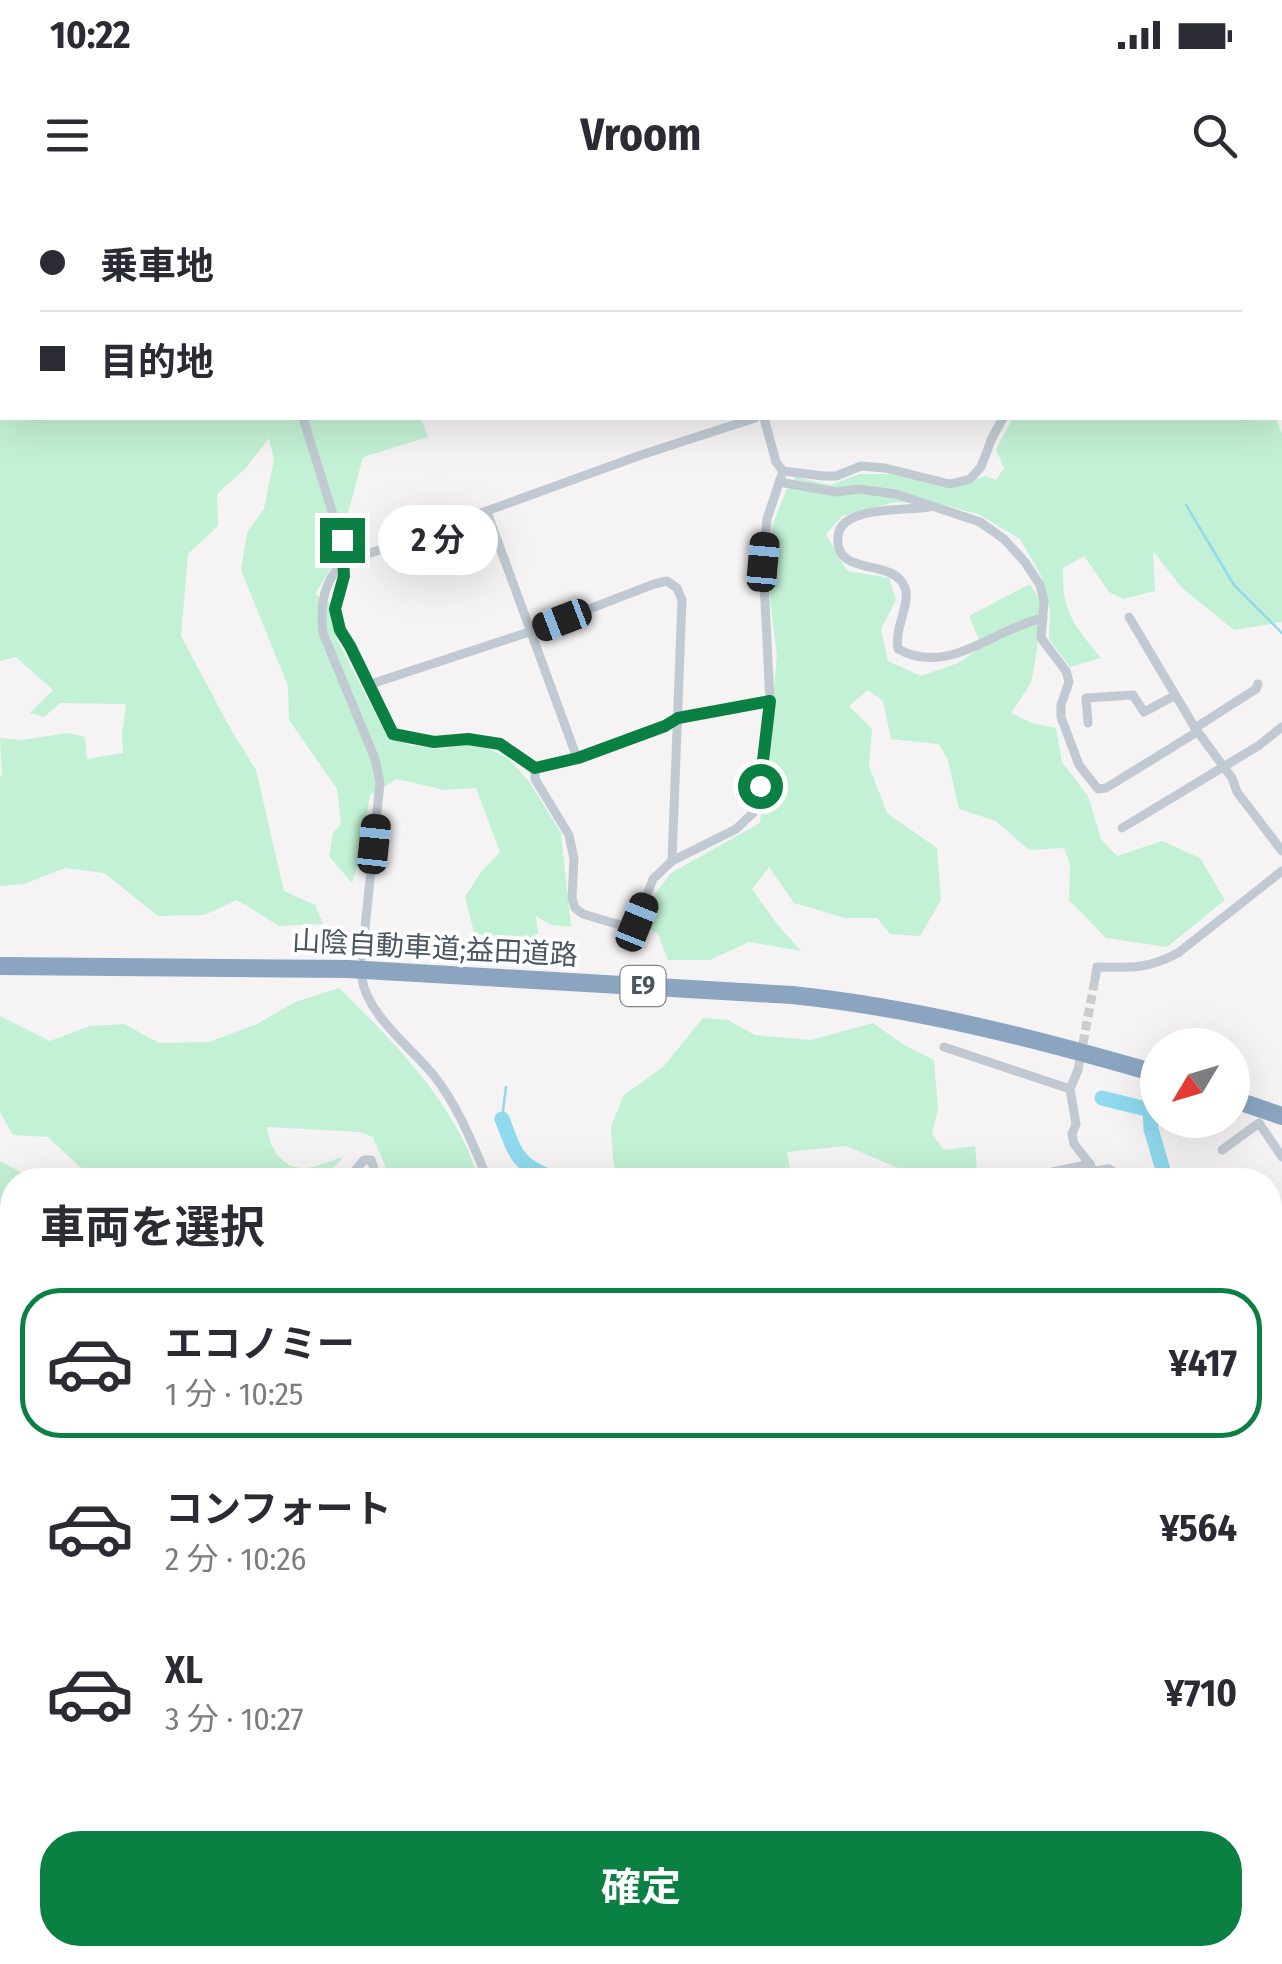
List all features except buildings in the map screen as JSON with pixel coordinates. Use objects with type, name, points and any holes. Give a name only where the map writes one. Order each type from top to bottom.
[{"type":"highway","name":"山陰自動車道;益田道路","points":[[0,966],[348,969],[829,999],[986,1026],[1140,1069]]},
{"type":"highway","points":[[1250,1105],[1282,1116]]},
{"type":"street","points":[[305,420],[342,540],[344,576],[335,609],[340,630],[393,734],[434,742],[468,739],[500,744],[535,768],[578,758],[678,718],[770,701]]},
{"type":"street","points":[[362,957],[380,784],[375,759],[323,634],[320,612],[337,568],[343,562],[748,420]]},
{"type":"street","points":[[765,420],[776,462],[783,471],[836,476],[861,466],[950,484],[970,479],[981,468],[1001,420]]},
{"type":"street","points":[[535,768],[536,779],[569,835],[574,858],[572,898],[576,908],[583,914],[630,928],[637,922],[653,879],[672,862],[736,829],[753,813],[770,701],[763,562],[766,520],[783,471]]},
{"type":"street","points":[[779,482],[812,490],[896,494],[980,522],[1004,539],[1040,584],[1044,600],[1041,638],[1066,671],[1069,682],[1061,716],[1078,765],[1098,788],[1106,788],[1196,730],[1258,684]]},
{"type":"street","points":[[932,507],[897,508],[858,516],[842,526],[838,538],[843,554],[856,566],[894,572],[905,586],[906,599],[897,628],[898,650],[922,659],[952,656],[1043,618]]},
{"type":"street","points":[[487,512],[578,758]]},
{"type":"street","points":[[368,685],[532,632],[667,580],[677,588],[682,600],[672,862]]},
{"type":"street","points":[[1129,617],[1174,696],[1232,778],[1236,792],[1282,851]]},
{"type":"street","points":[[1088,723],[1086,698],[1133,695],[1144,712],[1174,696]]},
{"type":"street","points":[[1122,828],[1258,746],[1282,727]]},
{"type":"street","points":[[1096,979],[1097,967],[1142,968],[1178,953],[1282,871]]},
{"type":"street","points":[[362,979],[369,1002],[456,1108],[483,1168]]},
{"type":"street","points":[[944,1047],[1070,1089]]},
{"type":"street","points":[[1078,1070],[1070,1089],[1076,1124],[1072,1134],[1074,1144],[1091,1168]]},
{"type":"street","points":[[1222,1150],[1259,1123],[1282,1157]]},
{"type":"street","points":[[357,1168],[364,1160],[371,1160],[374,1168]]},
{"type":"green space","points":[[0,420],[422,420],[428,437],[363,457],[335,562],[315,594],[331,604],[337,640],[387,736],[409,745],[438,749],[478,743],[509,759],[530,783],[561,833],[571,927],[551,925],[536,916],[538,934],[515,948],[474,932],[465,897],[500,852],[476,788],[444,790],[397,779],[370,795],[352,883],[329,856],[333,833],[341,824],[337,789],[289,720],[288,686],[241,570],[247,533],[264,508],[274,460],[269,438],[245,469],[217,494],[218,526],[188,554],[181,636],[256,770],[284,891],[315,905],[323,924],[279,926],[237,900],[204,915],[158,916],[104,873],[65,868],[24,884],[0,886],[0,738],[22,740],[68,733],[85,737],[87,759],[123,753],[126,704],[60,703],[44,717],[30,713],[53,690],[16,657],[0,661]]},
{"type":"green space","points":[[1012,420],[1277,420],[1282,434],[1282,622],[1234,630],[1182,588],[1153,551],[1155,591],[1123,599],[1109,592],[1084,556],[1063,568],[1064,596],[1077,627],[1101,658],[1070,667],[1049,639],[1050,611],[1042,577],[1020,539],[980,515],[949,506],[895,502],[842,516],[826,534],[847,571],[889,578],[896,600],[881,629],[888,661],[921,676],[958,663],[982,647],[969,616],[1030,584],[1040,600],[1037,650],[1031,683],[1011,713],[1056,728],[1062,762],[1088,796],[1101,839],[1117,856],[1162,841],[1200,858],[1225,900],[1167,947],[1106,938],[1069,900],[1070,864],[1064,848],[1029,850],[996,821],[959,809],[948,760],[939,744],[891,739],[883,701],[868,690],[849,706],[872,729],[869,766],[887,813],[937,848],[941,900],[920,936],[890,934],[877,918],[845,918],[794,903],[769,867],[752,889],[801,951],[749,942],[710,960],[668,960],[658,934],[643,924],[651,899],[671,873],[760,823],[777,656],[768,582],[772,526],[786,491],[796,477],[830,485],[860,474],[894,474],[953,487],[985,476],[996,480],[1004,468],[996,449]]},
{"type":"green space","points":[[339,988],[425,1080],[453,1122],[474,1168],[386,1168],[373,1137],[360,1132],[267,1127],[277,1154],[288,1164],[302,1168],[81,1168],[48,1137],[13,1135],[0,1112],[0,1016],[50,1041],[90,1026],[124,1024],[159,1043],[209,1042],[257,1024],[295,1002]]},
{"type":"green space","points":[[703,1018],[728,1020],[755,1035],[811,1040],[873,1023],[934,1060],[938,1109],[932,1134],[944,1150],[975,1146],[977,1168],[899,1168],[846,1146],[787,1152],[790,1168],[615,1168],[611,1126],[624,1095],[664,1066]]},
{"type":"green space","points":[[343,1157],[333,1168],[302,1168],[312,1167]]},
{"type":"waterway","points":[[1186,505],[1234,585],[1282,633]]},
{"type":"waterway","points":[[502,1119],[506,1087]]},
{"type":"waterway","points":[[1102,1098],[1150,1110],[1151,1129],[1162,1168]]},
{"type":"waterway","points":[[502,1119],[520,1158],[532,1168]]},
{"type":"tunnel","points":[[1078,1070],[1095,979]]},
{"type":"route","points":[[342,540],[344,576],[335,609],[340,630],[393,734],[434,742],[468,739],[500,744],[535,768],[578,758],[678,718],[770,701],[760,786]]}]
